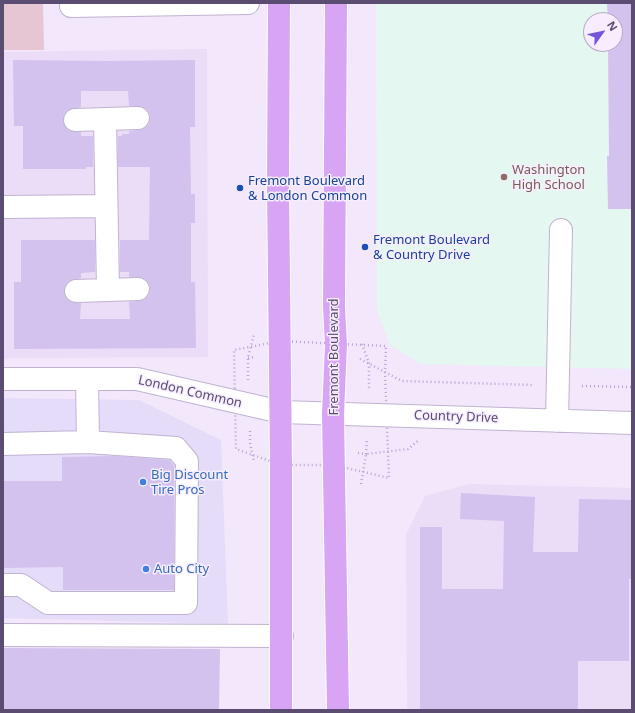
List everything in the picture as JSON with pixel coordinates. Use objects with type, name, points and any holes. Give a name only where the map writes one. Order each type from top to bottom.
[{"type":"main road","points":[[279,3],[278,185],[281,412],[281,710]]},
{"type":"main road","points":[[321,3],[336,76]]},
{"type":"main road","name":"Fremont Boulevard","points":[[336,3],[334,307],[336,344],[333,414],[338,710]]},
{"type":"street","points":[[71,6],[248,3]]},
{"type":"street","points":[[75,120],[138,118]]},
{"type":"street","points":[[105,119],[108,290]]},
{"type":"street","points":[[3,207],[106,206]]},
{"type":"street","points":[[557,421],[561,230]]},
{"type":"street","points":[[76,291],[138,289]]},
{"type":"street","name":"London Common","points":[[3,379],[137,379],[281,412]]},
{"type":"street","points":[[87,379],[88,442]]},
{"type":"street","name":"Country Drive","points":[[281,412],[632,423]]},
{"type":"street","points":[[3,444],[88,442],[176,448],[187,461],[186,603],[48,603],[21,585],[3,585]]},
{"type":"street","points":[[3,635],[282,636]]},
{"type":"path","points":[[248,358],[253,335]]},
{"type":"path","points":[[369,363],[402,381],[632,387]]},
{"type":"path","points":[[250,443],[255,467]]},
{"type":"path","points":[[360,487],[366,454],[408,449]]},
{"type":"path","points":[[364,471],[389,478]]},
{"type":"shaded area","points":[[3,3],[43,3],[44,50],[3,50]]},
{"type":"shaded area","name":"Washington High School","points":[[376,3],[632,3],[632,369],[421,364],[390,345],[377,310]]},
{"type":"shaded area","points":[[207,49],[208,357],[10,358],[3,360],[3,52]]},
{"type":"shaded area","points":[[3,398],[139,400],[221,440],[228,624],[3,618]]},
{"type":"shaded area","points":[[470,484],[632,488],[632,710],[407,710],[406,535],[425,496]]},
{"type":"building","points":[[607,3],[632,3],[632,209],[608,209],[608,52],[623,52],[623,12],[608,12]]},
{"type":"building","points":[[13,60],[195,60],[195,127],[190,127],[191,194],[195,194],[195,223],[191,223],[191,282],[195,282],[196,348],[14,349],[14,282],[21,282],[21,240],[95,240],[95,272],[81,273],[81,278],[69,281],[65,285],[65,297],[70,302],[81,303],[80,319],[130,319],[129,302],[144,300],[149,295],[149,283],[144,278],[129,277],[129,272],[120,272],[120,240],[149,240],[150,167],[118,167],[118,136],[122,136],[122,134],[129,134],[129,131],[144,129],[149,124],[150,118],[149,112],[144,107],[129,106],[128,91],[81,91],[81,107],[68,110],[64,114],[63,121],[65,127],[69,131],[81,132],[81,136],[93,136],[93,167],[86,167],[86,169],[23,169],[23,126],[14,126]]},
{"type":"building","points":[[116,456],[170,460],[174,466],[174,590],[63,590],[63,567],[3,568],[3,481],[62,481],[62,457]]},
{"type":"building","points":[[461,493],[535,497],[533,552],[578,552],[579,499],[632,500],[632,579],[629,579],[629,661],[578,661],[578,710],[420,710],[420,527],[442,527],[442,589],[503,589],[504,521],[460,519]]},
{"type":"building","points":[[3,648],[220,649],[219,710],[3,710]]},
{"type":"place","name":"Washington High School","points":[[504,177]]},
{"type":"place","name":"Fremont Boulevard & London Common","points":[[240,188]]},
{"type":"place","name":"Fremont Boulevard & Country Drive","points":[[365,247]]},
{"type":"place","name":"Big Discount Tire Pros","points":[[143,482]]},
{"type":"place","name":"Auto City","points":[[146,569]]}]
